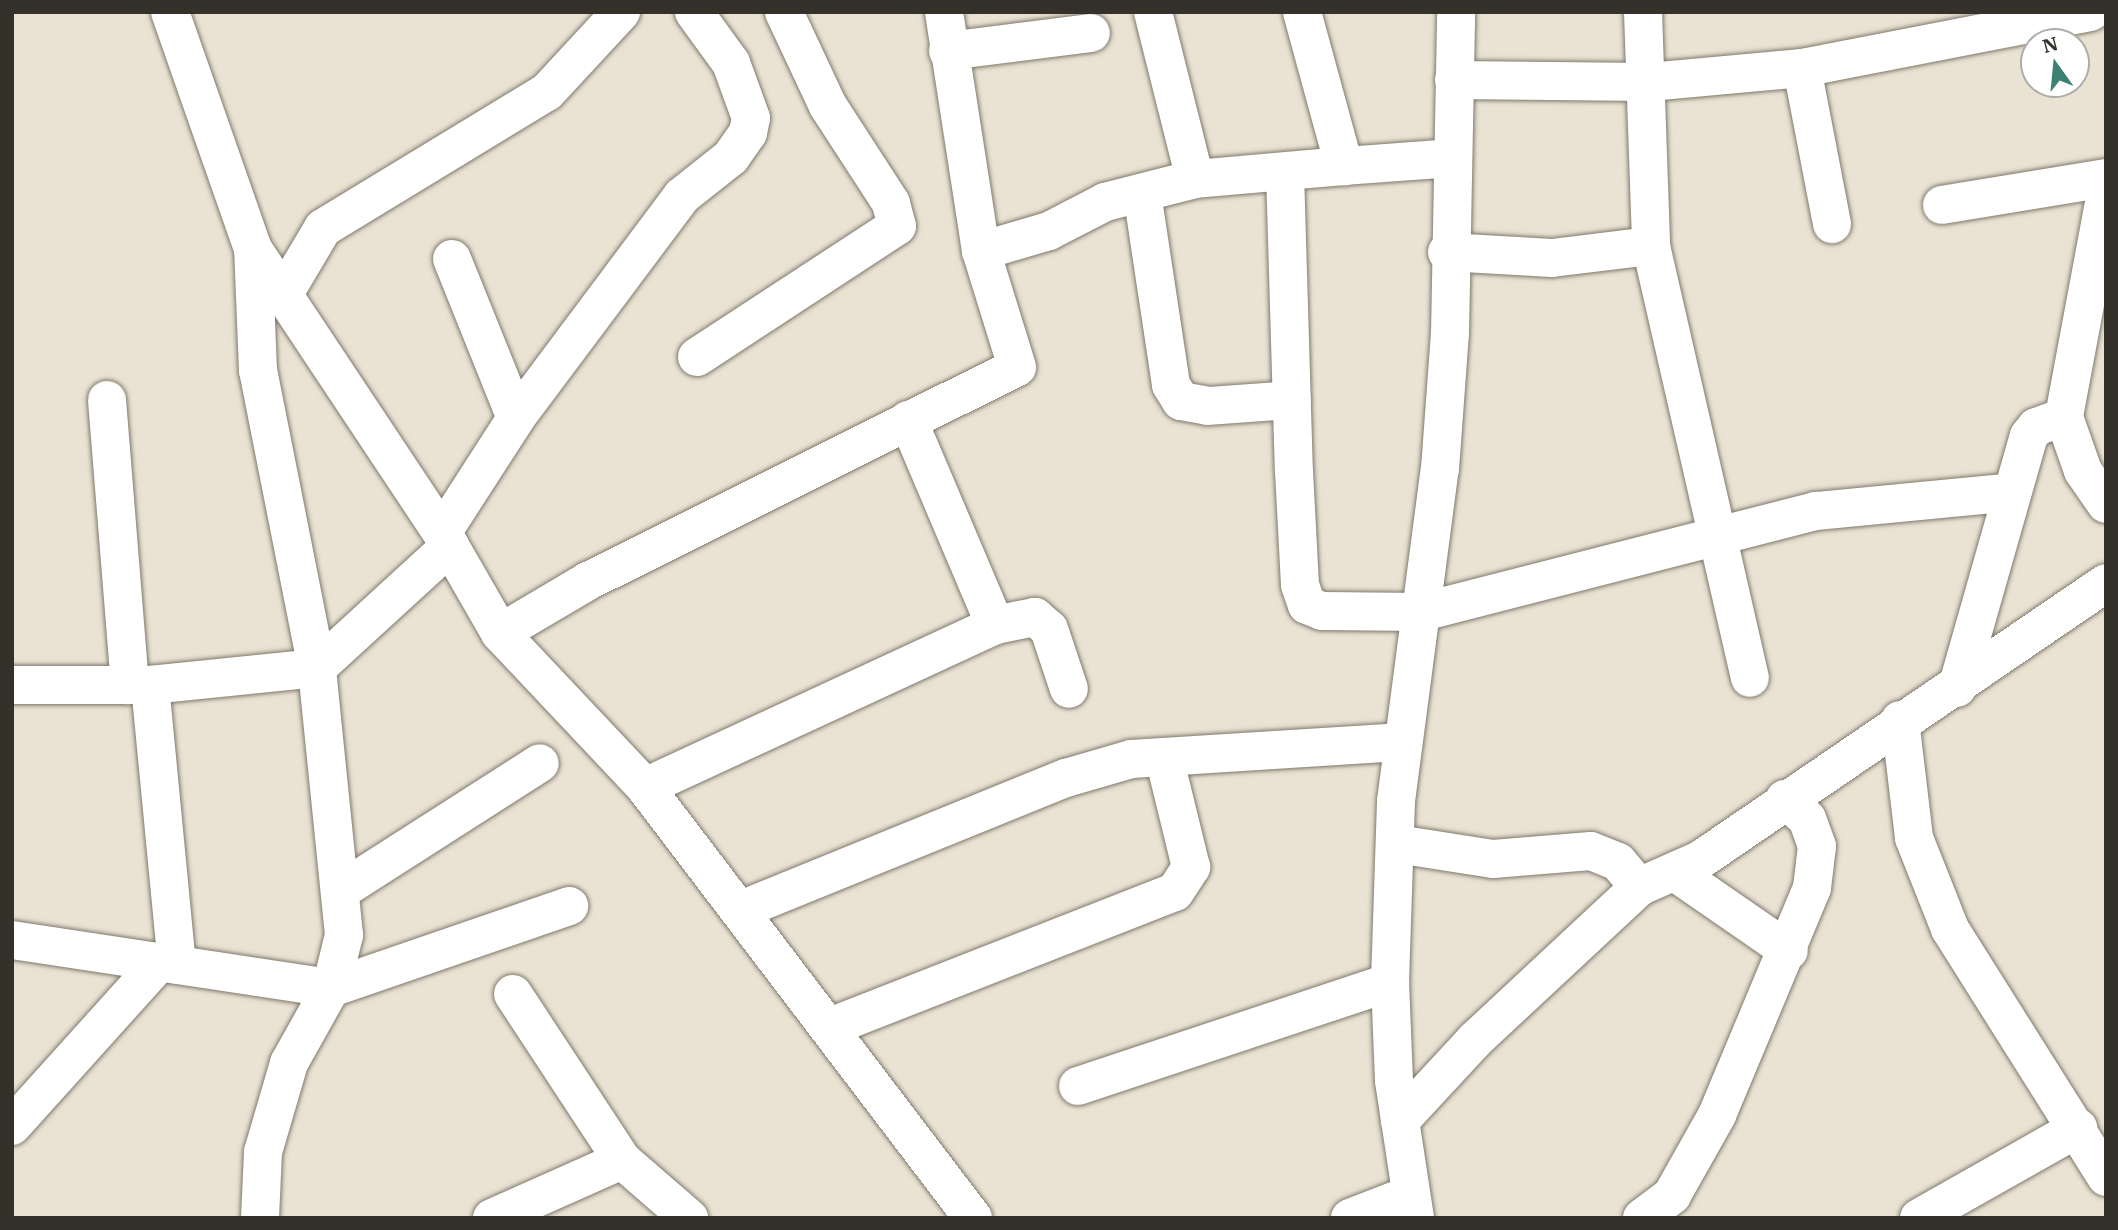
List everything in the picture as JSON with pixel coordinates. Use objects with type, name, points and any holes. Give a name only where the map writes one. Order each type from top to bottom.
[{"type":"street","points":[[170,12],[253,249],[258,371],[317,668],[344,935],[331,988],[289,1063],[263,1152],[260,1218]]},
{"type":"street","points":[[285,292],[323,228],[547,92],[621,12]]},
{"type":"street","points":[[12,685],[140,685],[317,668],[446,539],[516,418],[682,196],[731,157],[748,134],[751,118],[731,63],[694,12]]},
{"type":"street","points":[[697,357],[897,226],[891,203],[828,106],[784,12]]},
{"type":"street","points":[[500,633],[588,581],[908,420],[1006,376],[1019,363],[981,251],[944,12]]},
{"type":"street","points":[[1153,12],[1195,179]]},
{"type":"street","points":[[1302,12],[1344,166]]},
{"type":"street","points":[[1350,1218],[1412,1207],[1400,1121],[1390,982],[1403,742],[1422,612],[1450,334],[1447,251],[1456,12]]},
{"type":"street","points":[[1643,12],[1649,82],[1651,246],[1750,678]]},
{"type":"street","points":[[1454,80],[1649,82],[1802,68],[2068,13]]},
{"type":"street","points":[[948,51],[1091,33]]},
{"type":"street","points":[[1802,68],[1832,224]]},
{"type":"street","points":[[981,251],[1142,193],[1195,179],[1451,158]]},
{"type":"street","points":[[1285,172],[1300,585],[1307,605],[1322,611],[1422,612],[1816,512],[2012,492]]},
{"type":"street","points":[[1942,205],[2106,178]]},
{"type":"street","points":[[2106,192],[2064,416],[2083,471],[2106,504]]},
{"type":"street","points":[[1142,193],[1171,385],[1181,401],[1208,406],[1292,400]]},
{"type":"street","points":[[1447,251],[1552,258],[1651,246]]},
{"type":"street","points":[[253,249],[285,292],[318,356],[446,539],[500,633],[645,787],[743,909],[973,1218]]},
{"type":"street","points":[[452,259],[516,418]]},
{"type":"street","points":[[12,1126],[166,965],[140,685],[107,400]]},
{"type":"street","points":[[1957,688],[2029,436],[2035,426],[2064,416]]},
{"type":"street","points":[[908,420],[995,625]]},
{"type":"street","points":[[1400,1121],[1475,1040],[1639,887],[1676,873],[1900,720],[1957,688],[2106,583]]},
{"type":"street","points":[[645,787],[995,625],[1035,617],[1049,629],[1069,689]]},
{"type":"street","points":[[1900,720],[1914,838],[1950,929],[2078,1128],[2106,1177]]},
{"type":"street","points":[[743,909],[1066,778],[1131,759],[1403,742]]},
{"type":"street","points":[[830,1027],[1175,892],[1191,867],[1164,757]]},
{"type":"street","points":[[340,891],[540,763]]},
{"type":"street","points":[[1667,1210],[1717,1115],[1789,951],[1812,888],[1817,846],[1807,819],[1784,799]]},
{"type":"street","points":[[1397,844],[1493,859],[1591,850],[1618,862],[1639,887]]},
{"type":"street","points":[[1676,873],[1789,951]]},
{"type":"street","points":[[12,940],[331,988],[569,906]]},
{"type":"street","points":[[1078,1086],[1390,982]]},
{"type":"street","points":[[513,994],[622,1160],[690,1218]]},
{"type":"street","points":[[1919,1218],[2078,1128]]},
{"type":"street","points":[[492,1218],[622,1160]]}]
